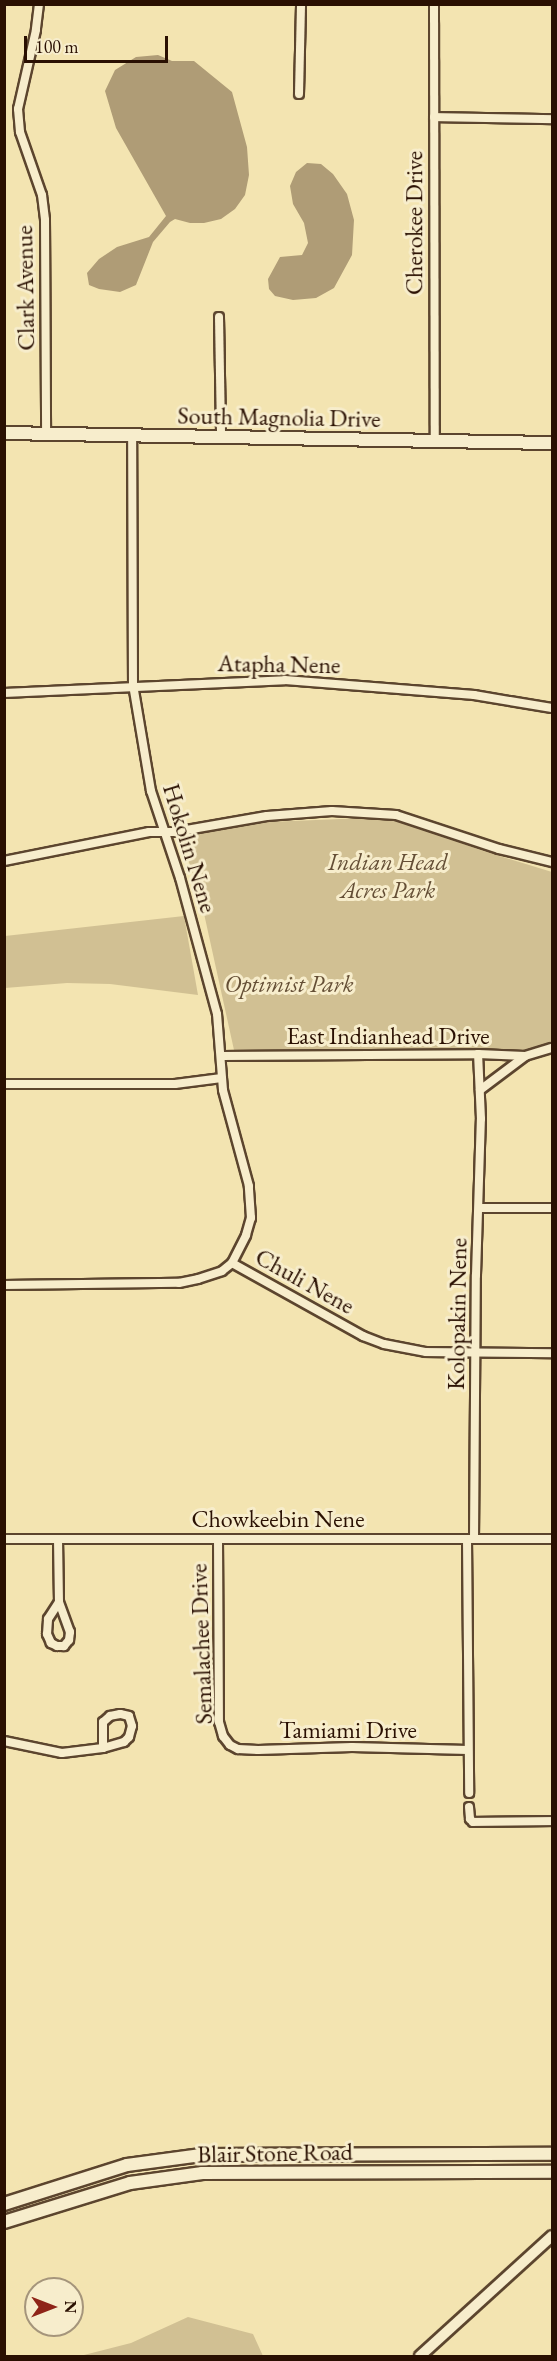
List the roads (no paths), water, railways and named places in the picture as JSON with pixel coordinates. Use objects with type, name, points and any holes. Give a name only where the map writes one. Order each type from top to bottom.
[{"type":"main road","name":"South Magnolia Drive","points":[[4,433],[552,443]]},
{"type":"main road","points":[[311,2154],[311,2173]]},
{"type":"main road","points":[[444,2154],[444,2172]]},
{"type":"main road","points":[[464,2154],[464,2172]]},
{"type":"main road","name":"Blair Stone Road","points":[[4,2204],[127,2165],[201,2155],[552,2154]]},
{"type":"main road","points":[[127,2165],[130,2183]]},
{"type":"main road","name":"Blair Stone Road","points":[[4,2222],[130,2183],[202,2173],[552,2172]]},
{"type":"street","name":"Clark Avenue","points":[[39,4],[36,30],[18,109],[20,132],[42,195],[45,220],[46,434]]},
{"type":"street","points":[[299,94],[301,4]]},
{"type":"street","name":"Cherokee Drive","points":[[434,4],[435,441]]},
{"type":"street","points":[[434,117],[552,119]]},
{"type":"street","points":[[219,318],[221,437]]},
{"type":"street","name":"Hokolin Nene","points":[[132,436],[133,686],[151,791],[180,878],[218,1014],[222,1078],[251,1202],[246,1235],[232,1263]]},
{"type":"street","name":"Atapha Nene","points":[[4,693],[285,680],[474,695],[552,708]]},
{"type":"street","points":[[4,861],[149,832],[201,829],[267,816],[374,811],[396,815],[499,849],[552,861]]},
{"type":"street","name":"East Indianhead Drive","points":[[222,1056],[478,1054],[525,1056],[552,1048]]},
{"type":"street","name":"Kolopakin Nene","points":[[469,1793],[470,1539],[477,1353],[479,1208],[478,1054]]},
{"type":"street","points":[[480,1090],[525,1056]]},
{"type":"street","points":[[4,1084],[175,1084],[222,1078]]},
{"type":"street","points":[[479,1208],[552,1208]]},
{"type":"street","name":"Chuli Nene","points":[[4,1285],[179,1283],[222,1271],[232,1263],[363,1336],[384,1344],[426,1352],[552,1353]]},
{"type":"street","name":"Chowkeebin Nene","points":[[4,1539],[552,1539]]},
{"type":"street","points":[[58,1539],[59,1602],[70,1632],[69,1640],[64,1646],[51,1643],[47,1634],[48,1619],[59,1602]]},
{"type":"street","name":"Semalachee Drive","points":[[218,1539],[219,1722],[223,1736],[230,1745]]},
{"type":"street","points":[[4,1741],[62,1753],[103,1748],[117,1745],[129,1737],[132,1726],[129,1716],[120,1714],[110,1716],[103,1722],[103,1748]]},
{"type":"street","name":"Tamiami Drive","points":[[230,1745],[238,1749],[258,1750],[352,1747],[468,1750]]},
{"type":"street","points":[[469,1807],[470,1819],[473,1822],[552,1821]]},
{"type":"street","points":[[420,2356],[552,2236]]},
{"type":"park label","name":"Indian Head Acres Park","points":[[388,876]]},
{"type":"park label","name":"Optimist Park","points":[[289,984]]}]
